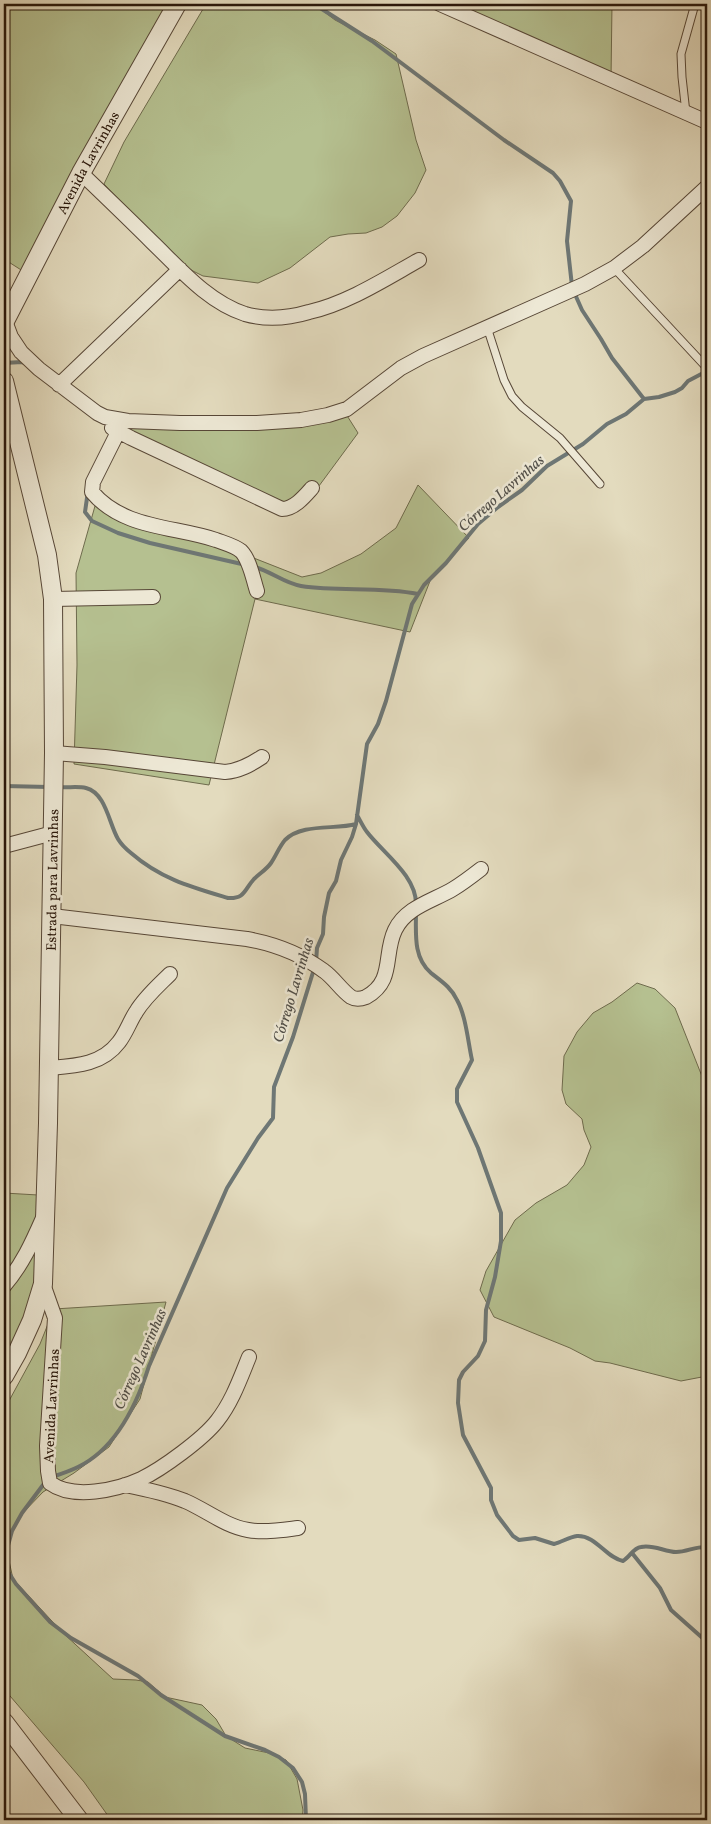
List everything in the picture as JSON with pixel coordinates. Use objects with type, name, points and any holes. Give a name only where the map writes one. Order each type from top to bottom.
[{"type":"street","name":"Avenida Lavrinhas","points":[[4,322],[81,173],[177,4]]},
{"type":"street","points":[[440,4],[707,122]]},
{"type":"street","points":[[81,173],[206,293],[245,314],[262,317],[282,317],[310,312],[344,300],[420,260]]},
{"type":"street","points":[[4,322],[21,352],[39,369],[88,408],[105,417],[148,422],[226,424],[301,420],[328,415],[347,409],[401,368],[487,326],[585,284],[614,268],[643,246],[707,187]]},
{"type":"street","points":[[59,385],[180,269]]},
{"type":"street","name":"Estrada para Lavrinhas","points":[[4,381],[48,555],[53,599],[54,753],[46,1213],[43,1284],[32,1320],[4,1376]]},
{"type":"street","points":[[105,417],[107,423],[118,432],[282,508],[286,509],[298,502],[312,488]]},
{"type":"street","points":[[118,432],[93,482],[92,492],[95,497],[111,508],[148,525],[203,536],[240,550],[245,556],[257,590]]},
{"type":"street","points":[[53,599],[153,597]]},
{"type":"street","points":[[54,753],[114,758],[225,772],[247,767],[262,757]]},
{"type":"street","points":[[4,846],[53,832]]},
{"type":"street","points":[[52,916],[269,943],[303,958],[324,971],[352,998],[361,999],[382,983],[386,976],[391,940],[402,920],[414,909],[452,890],[481,869]]},
{"type":"street","points":[[49,1068],[85,1064],[111,1052],[120,1041],[143,1002],[170,974]]},
{"type":"street","points":[[4,1286],[25,1256],[46,1213]]},
{"type":"street","name":"Avenida Lavrinhas","points":[[43,1284],[55,1318],[47,1446],[50,1483],[56,1488],[80,1492],[96,1491],[124,1485]]},
{"type":"street","points":[[124,1485],[156,1470],[197,1440],[216,1423],[230,1402],[249,1357]]},
{"type":"street","points":[[124,1485],[163,1493],[244,1529],[269,1531],[298,1528]]},
{"type":"street","points":[[4,1722],[79,1820]]},
{"type":"lane","points":[[686,113],[681,54],[695,4]]},
{"type":"lane","points":[[614,268],[707,368]]},
{"type":"lane","points":[[487,326],[504,380],[512,396],[522,407],[560,438],[600,484]]},
{"type":"green space","points":[[4,4],[180,4],[29,275],[4,259]]},
{"type":"green space","points":[[206,4],[314,4],[335,20],[375,40],[396,54],[416,140],[426,170],[415,193],[397,216],[382,227],[366,233],[330,237],[290,268],[258,283],[203,276],[179,264],[104,184],[124,142]]},
{"type":"green space","points":[[450,4],[612,4],[611,79]]},
{"type":"green space","points":[[346,414],[358,433],[316,490],[282,503],[127,430],[117,422]]},
{"type":"green space","points":[[418,485],[469,538],[432,576],[410,632],[255,599],[209,785],[74,764],[77,665],[76,573],[95,506],[197,533],[302,577],[321,573],[361,554],[396,528]]},
{"type":"green space","points":[[637,983],[655,989],[675,1008],[707,1089],[707,1376],[681,1381],[595,1361],[570,1348],[494,1317],[480,1290],[486,1271],[515,1220],[536,1203],[567,1185],[584,1165],[591,1147],[582,1119],[566,1104],[562,1090],[564,1056],[577,1032],[593,1013],[612,1002]]},
{"type":"green space","points":[[4,1193],[38,1195],[34,1301],[4,1371]]},
{"type":"green space","points":[[166,1302],[140,1399],[109,1447],[74,1473],[43,1492],[18,1518],[6,1547],[13,1579],[63,1633],[113,1679],[148,1682],[165,1697],[202,1705],[216,1719],[226,1736],[245,1748],[269,1753],[286,1760],[297,1779],[303,1810],[302,1820],[111,1820],[84,1782],[4,1689],[4,1410],[40,1344],[54,1309]]},
{"type":"waterway","points":[[314,4],[372,41],[504,140],[553,173],[560,181],[571,201],[567,241],[572,286]]},
{"type":"waterway","points":[[574,292],[582,310],[612,358],[644,399]]},
{"type":"waterway","points":[[4,363],[22,362],[26,364]]},
{"type":"waterway","name":"Córrego Lavrinhas","points":[[316,962],[317,948],[323,934],[329,893],[336,881],[341,860],[356,824],[367,744],[378,724],[386,701],[412,604],[424,585],[446,563],[478,524],[522,490],[547,466],[583,444],[607,424],[626,414],[644,399],[675,392],[688,381],[707,371]]},
{"type":"waterway","points":[[88,491],[85,512],[92,521],[118,533],[150,543],[246,565]]},
{"type":"waterway","points":[[255,567],[301,586],[330,589],[389,590],[418,594]]},
{"type":"waterway","points":[[4,786],[49,787]]},
{"type":"waterway","points":[[59,787],[83,787],[93,791],[103,802],[118,839],[125,848],[142,862],[165,876],[189,886],[228,898],[238,897],[244,893],[254,879],[271,863],[285,840],[292,835],[309,829],[356,824]]},
{"type":"waterway","points":[[357,815],[367,832],[398,865],[411,884],[415,894],[416,905]]},
{"type":"waterway","points":[[416,912],[416,937],[421,960],[425,967],[452,991],[463,1014],[472,1060],[457,1089],[457,1102],[478,1148],[501,1213],[501,1241],[495,1277],[486,1310],[485,1341],[478,1356],[463,1372],[459,1380],[458,1403],[463,1435],[491,1488],[491,1500],[497,1515],[513,1536],[519,1540],[535,1538],[554,1544],[577,1536],[584,1537],[590,1539],[611,1556],[623,1561],[636,1549],[645,1546],[676,1552],[707,1547]]},
{"type":"waterway","name":"Córrego Lavrinhas","points":[[52,1477],[78,1467],[104,1449],[124,1424],[132,1410],[149,1366],[227,1188],[258,1138],[273,1118],[274,1087],[293,1037],[314,969]]},
{"type":"waterway","name":"Córrego Lavrinhas","points":[[46,1481],[22,1513],[12,1531],[4,1560],[7,1570],[16,1584],[50,1622],[71,1638],[138,1676],[161,1695],[225,1736],[265,1750],[279,1757],[293,1768],[302,1782],[305,1794],[306,1820]]},
{"type":"waterway","points":[[632,1553],[660,1588],[671,1610],[707,1642]]}]
